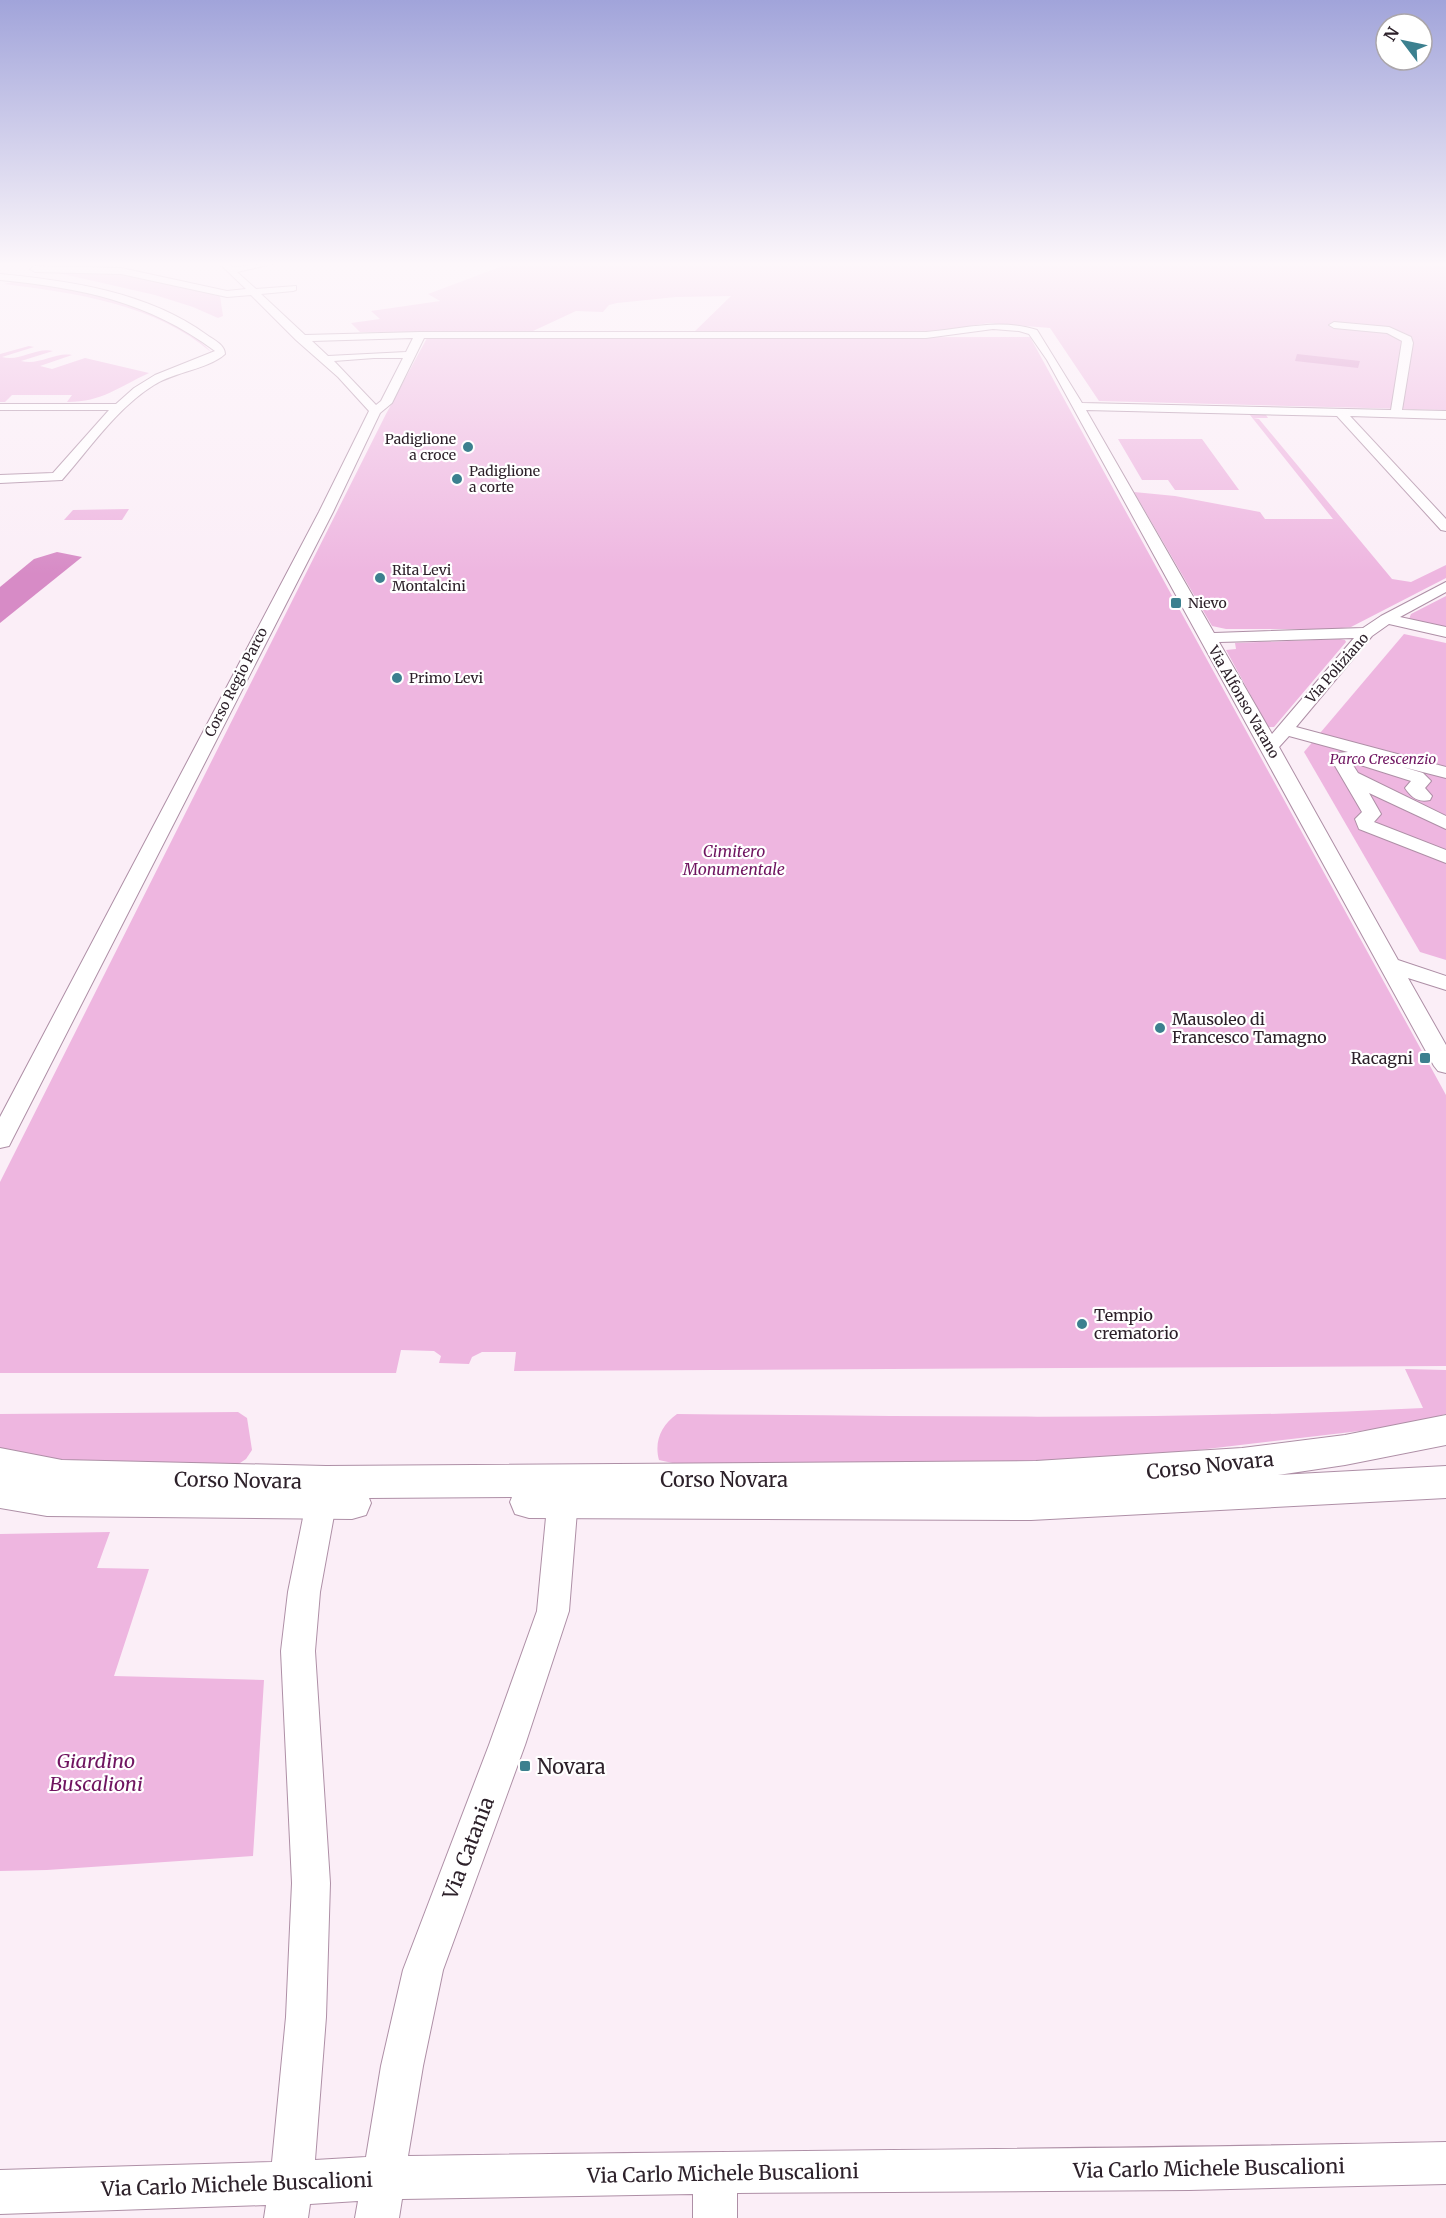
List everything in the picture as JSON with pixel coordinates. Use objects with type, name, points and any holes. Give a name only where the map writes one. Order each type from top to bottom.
[{"type":"main road","name":"Corso Novara","points":[[563,1491],[620,1478],[1036,1477],[1124,1474],[1244,1463],[1348,1450],[1446,1430]]},
{"type":"main road","name":"Corso Novara","points":[[0,1464],[62,1476],[323,1493]]},
{"type":"main road","name":"Corso Novara","points":[[0,1492],[47,1500],[323,1493],[563,1491],[1031,1504],[1446,1482]]},
{"type":"street","points":[[0,478],[57,477],[121,407],[150,382],[186,368]]},
{"type":"street","points":[[333,368],[375,411]]},
{"type":"street","name":"Corso Regio Parco","points":[[0,1140],[326,512],[375,411],[386,403],[404,368]]},
{"type":"street","name":"Via Alfonso Varano","points":[[1056,368],[1270,747],[1446,1066]]},
{"type":"street","points":[[1396,414],[1404,368]]},
{"type":"street","points":[[1077,406],[1445,417]]},
{"type":"street","points":[[0,407],[121,407]]},
{"type":"street","points":[[1341,413],[1446,526]]},
{"type":"street","points":[[0,478],[71,462]]},
{"type":"street","name":"Via Poliziano","points":[[1270,747],[1367,633],[1386,619],[1446,586]]},
{"type":"street","points":[[1386,619],[1446,632]]},
{"type":"street","points":[[1208,638],[1367,633]]},
{"type":"street","points":[[1284,729],[1446,773]]},
{"type":"street","points":[[1446,817],[1414,788],[1422,781],[1417,777],[1353,757],[1340,759],[1371,810],[1371,816],[1363,821],[1366,825],[1446,858]]},
{"type":"street","points":[[1351,777],[1446,823]]},
{"type":"street","points":[[1371,810],[1383,810],[1422,796]]},
{"type":"street","points":[[1391,965],[1446,983]]},
{"type":"street","name":"Via Catania","points":[[380,2198],[402,2066],[423,1970],[507,1745],[553,1611],[563,1491]]},
{"type":"street","points":[[289,2201],[306,2017],[311,1883],[298,1651],[304,1592],[323,1493]]},
{"type":"street","name":"Corso Novara","points":[[0,1500],[47,1500]]},
{"type":"street","name":"Via Carlo Michele Buscalioni","points":[[0,2192],[289,2201],[380,2198],[715,2172],[1189,2169],[1446,2163]]},
{"type":"street","points":[[715,2172],[715,2218]]},
{"type":"green space","points":[[0,368],[126,368],[149,373],[110,393],[91,399],[67,402],[72,395],[12,395],[5,402],[0,402]]},
{"type":"green space","name":"Cimitero Monumentale","points":[[411,368],[1047,368],[1446,1095],[1446,1366],[514,1371],[516,1352],[482,1352],[472,1357],[469,1364],[439,1363],[441,1356],[434,1351],[401,1350],[396,1373],[0,1373],[0,1182]]},
{"type":"green space","points":[[1077,368],[1446,368],[1446,410],[1099,401]]},
{"type":"green space","points":[[1250,415],[1266,415],[1268,418],[1253,418],[1259,419],[1392,579],[1411,582],[1446,565],[1446,578],[1351,627],[1226,629],[1212,626],[1134,492],[1175,496],[1260,512],[1265,519],[1333,519]]},
{"type":"green space","points":[[1118,439],[1202,439],[1239,490],[1175,490],[1168,480],[1142,480]]},
{"type":"green space","points":[[129,509],[122,520],[64,520],[73,510]]},
{"type":"green space","points":[[1446,596],[1446,630],[1409,619],[1411,614]]},
{"type":"green space","name":"Parco Crescenzio","points":[[1404,634],[1446,643],[1446,960],[1420,952],[1304,752]]},
{"type":"green space","points":[[1340,639],[1346,642],[1274,727],[1268,727],[1226,650],[1236,649],[1235,643]]},
{"type":"green space","points":[[1405,1369],[1446,1370],[1446,1414],[1394,1427],[1139,1457],[1030,1462],[677,1464],[659,1460],[657,1447],[663,1429],[677,1414],[1143,1416],[1423,1408]]},
{"type":"green space","points":[[238,1412],[247,1418],[252,1450],[246,1459],[234,1467],[100,1469],[0,1454],[0,1414]]},
{"type":"green space","name":"Giardino Buscalioni","points":[[110,1532],[97,1568],[149,1569],[114,1676],[264,1680],[253,1856],[0,1871],[0,1534]]},
{"type":"shaded area","points":[[57,552],[82,557],[0,623],[0,587],[34,559]]},
{"type":"place","name":"Padiglione a croce","points":[[468,447]]},
{"type":"place","name":"Padiglione a corte","points":[[457,479]]},
{"type":"place","name":"Rita Levi Montalcini","points":[[380,578]]},
{"type":"place","name":"Nievo","points":[[1176,603]]},
{"type":"place","name":"Primo Levi","points":[[397,678]]},
{"type":"place","name":"Mausoleo di Francesco Tamagno","points":[[1160,1028]]},
{"type":"place","name":"Racagni","points":[[1425,1058]]},
{"type":"place","name":"Tempio crematorio","points":[[1082,1324]]},
{"type":"place","name":"Novara","points":[[525,1766]]}]
